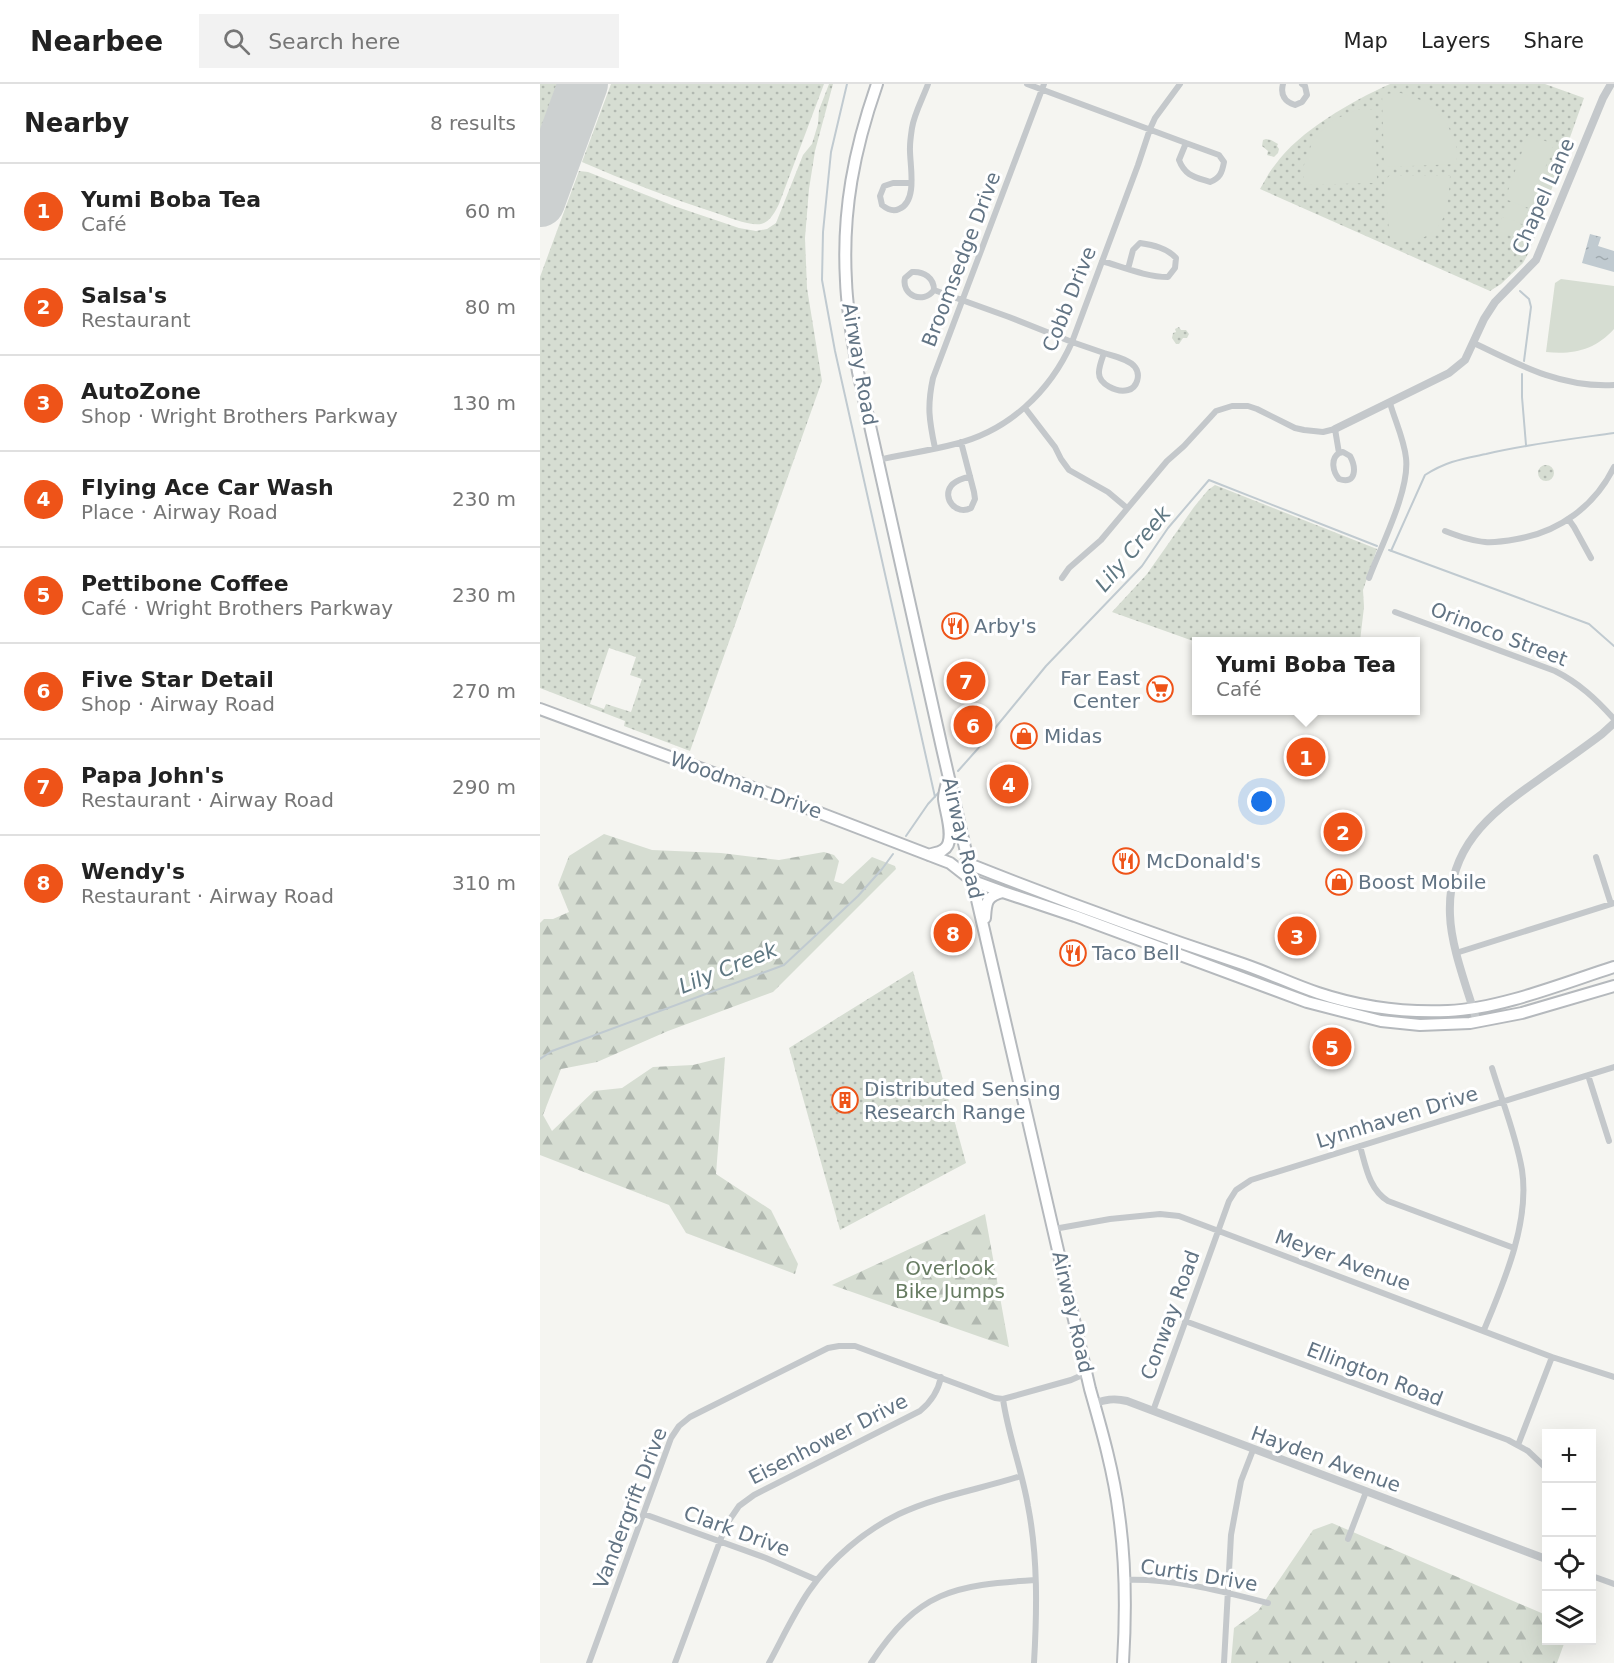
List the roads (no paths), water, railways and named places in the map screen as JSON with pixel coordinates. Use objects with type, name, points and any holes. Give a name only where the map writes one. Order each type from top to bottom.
[{"type":"main road","name":"Airway Road","points":[[877,84],[864,122],[849,190],[846,218],[846,281],[850,325],[858,372],[948,776],[1115,1492],[1124,1580],[1124,1663]]},
{"type":"main road","name":"Woodman Drive","points":[[540,709],[950,863]]},
{"type":"main road","points":[[929,855],[944,850],[950,834],[944,797],[948,776]]},
{"type":"main road","points":[[950,863],[1003,892],[1065,912],[1307,1002],[1381,1021],[1420,1025],[1477,1022],[1522,1013],[1614,986]]},
{"type":"main road","points":[[950,863],[971,873],[1060,899],[1257,969],[1317,993],[1386,1010],[1422,1012],[1473,1008],[1614,968]]},
{"type":"main road","points":[[984,931],[986,905],[994,895],[1003,892]]},
{"type":"street","points":[[911,183],[893,183],[884,186],[880,196],[882,205],[895,210],[904,206],[908,200],[911,183],[909,149],[912,125],[928,84]]},
{"type":"street","points":[[1027,84],[1043,87],[1219,155],[1224,162],[1218,179],[1210,182],[1191,176],[1183,170],[1179,160],[1186,143]]},
{"type":"street","name":"Cobb Drive","points":[[878,460],[961,442],[987,433],[1025,408],[1053,377],[1072,342],[1150,129],[1155,118],[1180,84]]},
{"type":"street","points":[[1283,84],[1281,89],[1284,98],[1295,105],[1302,102],[1307,95],[1305,86],[1302,84]]},
{"type":"street","name":"Chapel Lane","points":[[1335,429],[1449,374],[1465,360],[1494,302],[1536,260],[1603,98],[1611,84]]},
{"type":"street","name":"Broomsedge Drive","points":[[935,448],[929,422],[928,400],[933,378],[1043,87]]},
{"type":"street","points":[[1102,261],[1128,269],[1157,277],[1168,277],[1175,268],[1176,258],[1170,252],[1151,244],[1140,243],[1133,250],[1128,269]]},
{"type":"street","points":[[912,272],[922,273],[932,281],[934,290],[924,297],[915,296],[906,291],[905,278],[912,272]]},
{"type":"street","points":[[934,290],[1009,317],[1128,362],[1135,367],[1138,380],[1133,388],[1127,391],[1121,390],[1101,380],[1098,374],[1104,353]]},
{"type":"street","points":[[1474,343],[1543,375],[1571,382],[1614,386]]},
{"type":"street","points":[[1369,578],[1401,494],[1406,471],[1406,457],[1390,403]]},
{"type":"street","points":[[1062,579],[1069,568],[1101,540],[1167,460],[1184,446],[1216,411],[1240,405],[1257,409],[1295,428],[1323,432],[1335,429],[1339,453]]},
{"type":"street","points":[[1025,408],[1056,447],[1069,470],[1108,492],[1127,508]]},
{"type":"street","points":[[961,442],[970,476],[974,492],[973,504],[967,510],[958,510],[951,504],[949,490],[955,482],[970,476]]},
{"type":"street","points":[[1343,452],[1350,456],[1355,468],[1351,479],[1345,481],[1339,480],[1334,469],[1333,461],[1335,455],[1339,453],[1343,452]]},
{"type":"street","points":[[1444,531],[1488,543],[1504,542],[1552,530],[1569,520],[1584,507],[1602,487],[1614,467]]},
{"type":"street","points":[[1569,520],[1591,558]]},
{"type":"street","name":"Orinoco Street","points":[[1395,612],[1555,671],[1585,690],[1614,721]]},
{"type":"street","points":[[1477,1022],[1456,953],[1450,916],[1451,890],[1459,862],[1474,835],[1492,815],[1602,734],[1614,721]]},
{"type":"street","points":[[1456,953],[1612,904],[1596,858]]},
{"type":"street","name":"Lynnhaven Drive","points":[[1218,1231],[1232,1195],[1241,1185],[1251,1180],[1614,1067]]},
{"type":"street","points":[[1484,1330],[1514,1248],[1522,1219],[1523,1187],[1522,1169],[1492,1068]]},
{"type":"street","points":[[1588,1075],[1609,1141]]},
{"type":"street","points":[[1360,1146],[1372,1186],[1388,1201],[1514,1248]]},
{"type":"street","name":"Meyer Avenue","points":[[1054,1229],[1110,1219],[1160,1214],[1179,1216],[1552,1357],[1614,1377]]},
{"type":"street","name":"Conway Road","points":[[1152,1411],[1218,1231]]},
{"type":"street","name":"Ellington Road","points":[[1185,1321],[1518,1445],[1542,1464]]},
{"type":"street","name":"Vandergrift Drive","points":[[589,1663],[671,1438],[679,1426],[690,1417],[828,1348],[839,1346],[855,1346],[987,1396],[1003,1398]]},
{"type":"street","points":[[1518,1445],[1552,1357]]},
{"type":"street","points":[[1034,1663],[1036,1625],[1031,1521],[1003,1398],[1071,1380],[1086,1373]]},
{"type":"street","name":"Eisenhower Drive","points":[[675,1663],[732,1514],[746,1500],[913,1416],[927,1406],[933,1398],[941,1377]]},
{"type":"street","name":"Hayden Avenue","points":[[1094,1404],[1103,1400],[1119,1399],[1542,1558]]},
{"type":"street","points":[[1224,1663],[1231,1535],[1241,1481],[1253,1450]]},
{"type":"street","points":[[769,1663],[799,1607],[817,1580],[832,1563],[860,1539],[899,1514],[927,1503],[1021,1476]]},
{"type":"street","points":[[1348,1539],[1366,1492]]},
{"type":"street","name":"Clark Drive","points":[[644,1514],[766,1558],[817,1580]]},
{"type":"street","points":[[1596,1577],[1614,1584]]},
{"type":"street","points":[[871,1663],[899,1625],[919,1608],[937,1598],[981,1584],[1035,1580]]},
{"type":"street","name":"Curtis Drive","points":[[1124,1580],[1156,1581],[1228,1593],[1268,1603]]},
{"type":"water","points":[[1590,234],[1601,237],[1598,246],[1614,251],[1614,272],[1582,263]]},
{"type":"waterway","points":[[847,84],[831,152],[823,232],[822,280],[835,351],[935,797]]},
{"type":"waterway","points":[[1520,291],[1529,299],[1531,307],[1524,361]]},
{"type":"waterway","points":[[1522,374],[1526,445]]},
{"type":"waterway","points":[[1391,551],[1425,475],[1433,470],[1455,461],[1502,450],[1614,433]]},
{"type":"waterway","name":"Lily Creek","points":[[958,771],[1046,666],[1142,566],[1168,528],[1209,480],[1377,546]]},
{"type":"waterway","points":[[1389,550],[1589,624],[1614,646]]},
{"type":"waterway","name":"Lily Creek","points":[[906,836],[928,804],[941,790]]},
{"type":"waterway","name":"Lily Creek","points":[[540,1059],[552,1051],[784,965],[858,896],[893,854]]},
{"type":"place","name":"Arby's","points":[[955,626]]},
{"type":"place","name":"Papa John's","points":[[966,681]]},
{"type":"place","name":"Far East Center","points":[[1160,689]]},
{"type":"place","name":"Five Star Detail","points":[[973,725]]},
{"type":"place","name":"Midas","points":[[1024,736]]},
{"type":"place","name":"Yumi Boba Tea","points":[[1306,757]]},
{"type":"place","name":"Flying Ace Car Wash","points":[[1009,784]]},
{"type":"place","name":"Salsa's","points":[[1343,832]]},
{"type":"place","name":"McDonald's","points":[[1126,861]]},
{"type":"place","name":"Boost Mobile","points":[[1339,882]]},
{"type":"place","name":"Wendy's","points":[[953,933]]},
{"type":"place","name":"AutoZone","points":[[1297,936]]},
{"type":"place","name":"Taco Bell","points":[[1073,953]]},
{"type":"place","name":"Pettibone Coffee","points":[[1332,1047]]},
{"type":"place","name":"Distributed Sensing Research Range","points":[[845,1100]]},
{"type":"park label","name":"Overlook Bike Jumps","points":[[950,1280]]}]
